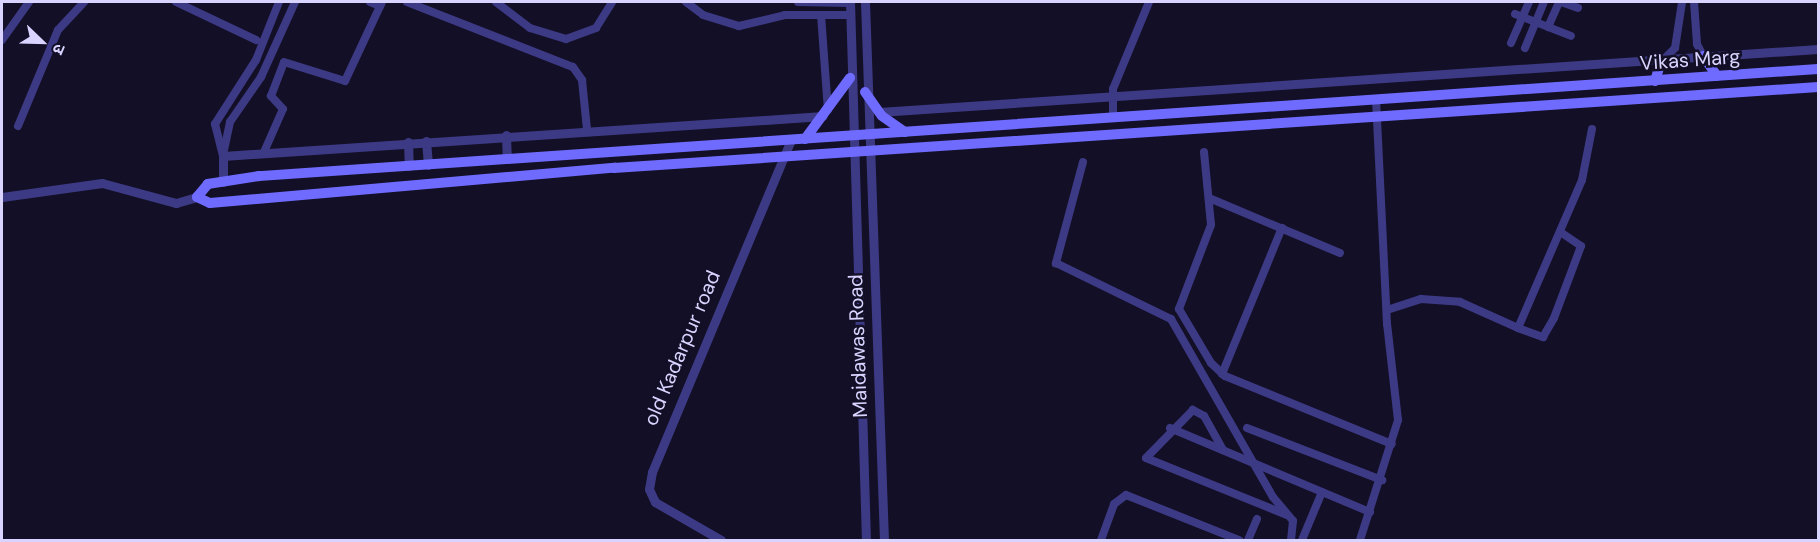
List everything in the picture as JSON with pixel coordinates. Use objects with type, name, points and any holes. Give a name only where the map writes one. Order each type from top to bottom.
[{"type":"main road","points":[[1703,56],[1717,76]]},
{"type":"main road","points":[[1655,81],[1661,61]]},
{"type":"main road","name":"Vikas Marg","points":[[223,182],[507,159],[1818,69]]},
{"type":"main road","points":[[806,139],[850,78]]},
{"type":"main road","points":[[223,182],[208,184],[197,197],[210,203],[327,189],[1818,87]]},
{"type":"main road","points":[[865,92],[879,112],[905,132]]},
{"type":"street","points":[[2,40],[28,2]]},
{"type":"street","points":[[18,126],[58,30],[84,2]]},
{"type":"street","points":[[176,2],[256,40]]},
{"type":"street","points":[[223,156],[215,124],[253,65],[279,2]]},
{"type":"street","points":[[223,182],[223,156],[230,122],[261,77],[295,2]]},
{"type":"street","points":[[264,152],[283,109],[271,96],[284,62],[345,81],[381,4],[369,2]]},
{"type":"street","points":[[407,2],[573,67],[582,80],[587,129]]},
{"type":"street","points":[[496,2],[530,28],[566,39],[596,28],[612,2]]},
{"type":"street","points":[[686,2],[703,15],[739,26],[778,15],[850,15]]},
{"type":"street","points":[[798,2],[823,5],[850,2]]},
{"type":"street","name":"Maidawas Road","points":[[850,2],[851,153],[866,540]]},
{"type":"street","name":"Maidawas Road","points":[[865,2],[865,92],[884,540]]},
{"type":"street","points":[[1113,117],[1112,95],[1149,2]]},
{"type":"street","points":[[1512,43],[1519,15],[1530,2]]},
{"type":"street","points":[[1525,48],[1544,2]]},
{"type":"street","points":[[1548,27],[1560,2],[1578,8]]},
{"type":"street","points":[[1661,61],[1675,48],[1682,2]]},
{"type":"street","points":[[1694,2],[1694,15],[1703,56]]},
{"type":"street","points":[[223,156],[825,113],[823,15]]},
{"type":"street","points":[[1519,15],[1571,36]]},
{"type":"street","points":[[1680,16],[1694,15]]},
{"type":"street","points":[[879,112],[1818,49]]},
{"type":"street","points":[[1360,540],[1382,480],[1392,444],[1398,394],[1387,310],[1376,100]]},
{"type":"street","points":[[1518,328],[1582,180],[1592,129]]},
{"type":"street","points":[[506,135],[507,159]]},
{"type":"street","name":"old Kadarpur road","points":[[721,540],[655,502],[649,489],[652,472],[791,140]]},
{"type":"street","points":[[426,141],[428,165]]},
{"type":"street","points":[[408,142],[409,166]]},
{"type":"street","points":[[1204,152],[1209,198],[1208,236],[1179,309],[1222,374],[1392,444]]},
{"type":"street","points":[[1083,162],[1056,263],[1171,319],[1254,464],[1296,526],[1291,540]]},
{"type":"street","points":[[2,197],[102,183],[176,203],[197,197]]},
{"type":"street","points":[[1209,198],[1340,253]]},
{"type":"street","points":[[1222,374],[1282,228]]},
{"type":"street","points":[[1387,310],[1421,299],[1460,302],[1539,337],[1547,333],[1580,255],[1576,240],[1560,232]]},
{"type":"street","points":[[1223,450],[1197,411],[1187,411],[1147,453],[1148,461],[1289,516]]},
{"type":"street","points":[[1170,428],[1370,512]]},
{"type":"street","points":[[1247,428],[1382,480]]},
{"type":"street","points":[[1302,540],[1322,492]]},
{"type":"street","points":[[1101,540],[1114,504],[1126,495],[1239,540]]},
{"type":"street","points":[[1248,540],[1257,519]]}]
